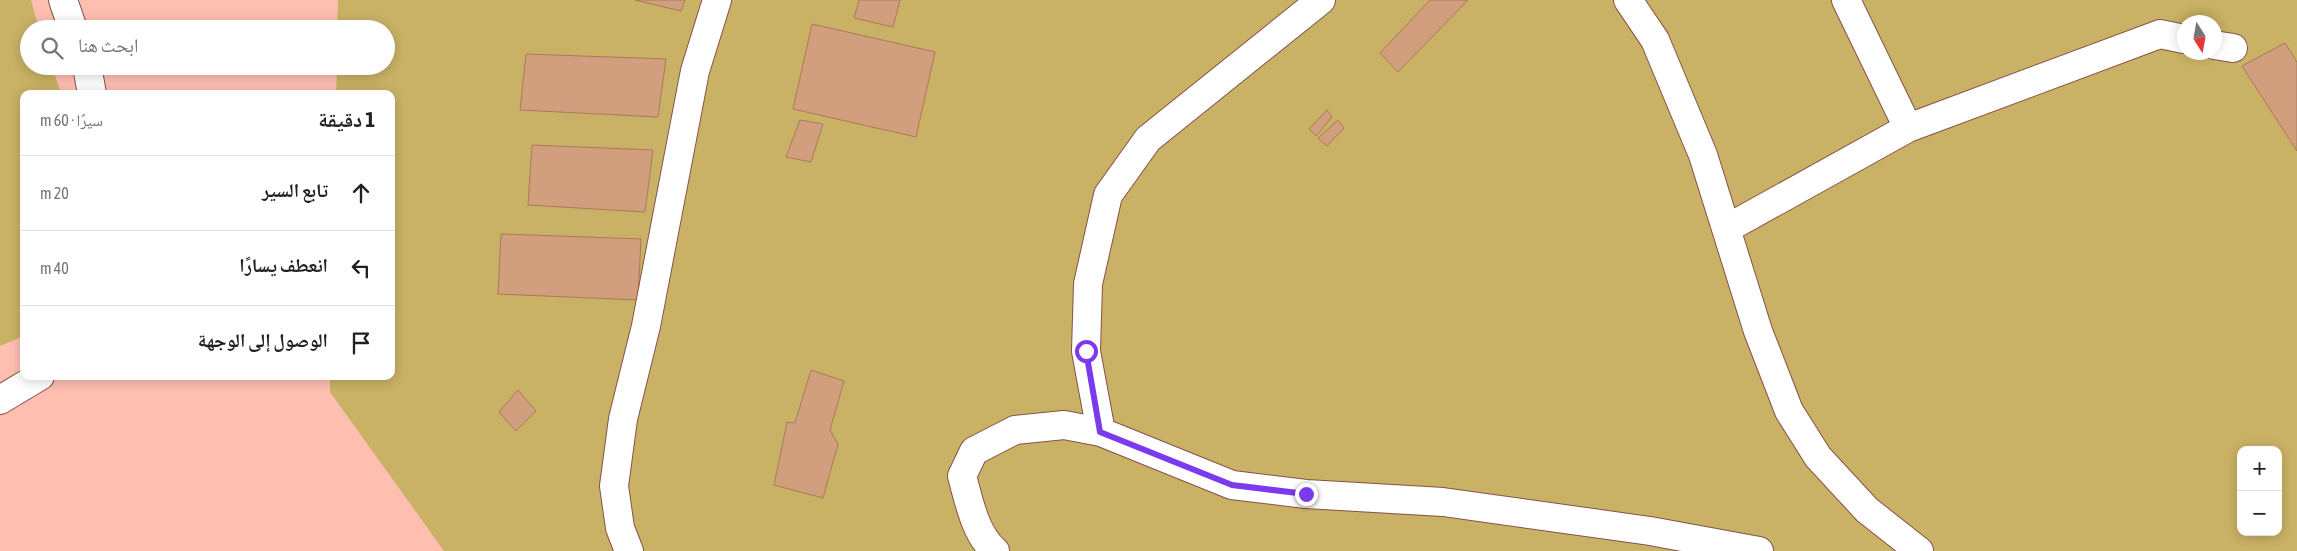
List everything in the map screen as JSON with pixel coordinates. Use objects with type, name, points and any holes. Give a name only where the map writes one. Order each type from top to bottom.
[{"type":"street","points":[[63,0],[70,20]]},
{"type":"street","points":[[629,551],[620,528],[614,486],[623,419],[646,326],[695,71],[717,0]]},
{"type":"street","points":[[1100,432],[1086,351],[1088,284],[1108,195],[1148,139],[1321,0]]},
{"type":"street","points":[[1628,0],[1655,40],[1702,156],[1758,331],[1789,410],[1824,464],[1867,510],[1919,551]]},
{"type":"street","points":[[1846,0],[1908,128]]},
{"type":"street","points":[[1726,229],[1908,128],[2160,34],[2177,38]]},
{"type":"street","points":[[89,75],[91,90]]},
{"type":"street","points":[[0,400],[33,380]]},
{"type":"street","points":[[995,551],[985,543],[971,508],[962,476],[974,451],[1015,430],[1064,425],[1100,432],[1232,485],[1306,494],[1443,502],[1650,531],[1759,551]]},
{"type":"shaded area","points":[[0,0],[31,0],[37,20],[20,20],[20,75],[55,75],[60,90],[20,90],[20,338],[0,346]]},
{"type":"shaded area","points":[[338,0],[2297,0],[2297,551],[444,551],[330,392],[330,380],[395,380],[395,90],[336,90],[337,75],[395,75],[395,20],[337,20]]},
{"type":"building","points":[[635,0],[685,0],[681,11]]},
{"type":"building","points":[[859,0],[900,0],[893,27],[854,18]]},
{"type":"building","points":[[1430,0],[1468,0],[1398,72],[1380,53]]},
{"type":"building","points":[[812,24],[935,52],[916,137],[793,109]]},
{"type":"building","points":[[2285,43],[2297,62],[2297,151],[2242,66]]},
{"type":"building","points":[[526,54],[666,59],[658,117],[520,110]]},
{"type":"building","points":[[1327,110],[1332,117],[1316,136],[1309,129]]},
{"type":"building","points":[[800,120],[823,124],[811,162],[786,157]]},
{"type":"building","points":[[1338,120],[1344,128],[1327,146],[1318,138]]},
{"type":"building","points":[[532,145],[653,150],[645,212],[528,205]]},
{"type":"building","points":[[501,234],[641,239],[638,300],[498,294]]},
{"type":"building","points":[[811,370],[844,381],[830,430],[838,444],[823,498],[774,485],[787,422],[795,423]]},
{"type":"building","points":[[518,390],[536,411],[516,431],[499,412]]},
{"type":"route","points":[[1086,351],[1100,432],[1232,485],[1306,494]]}]
